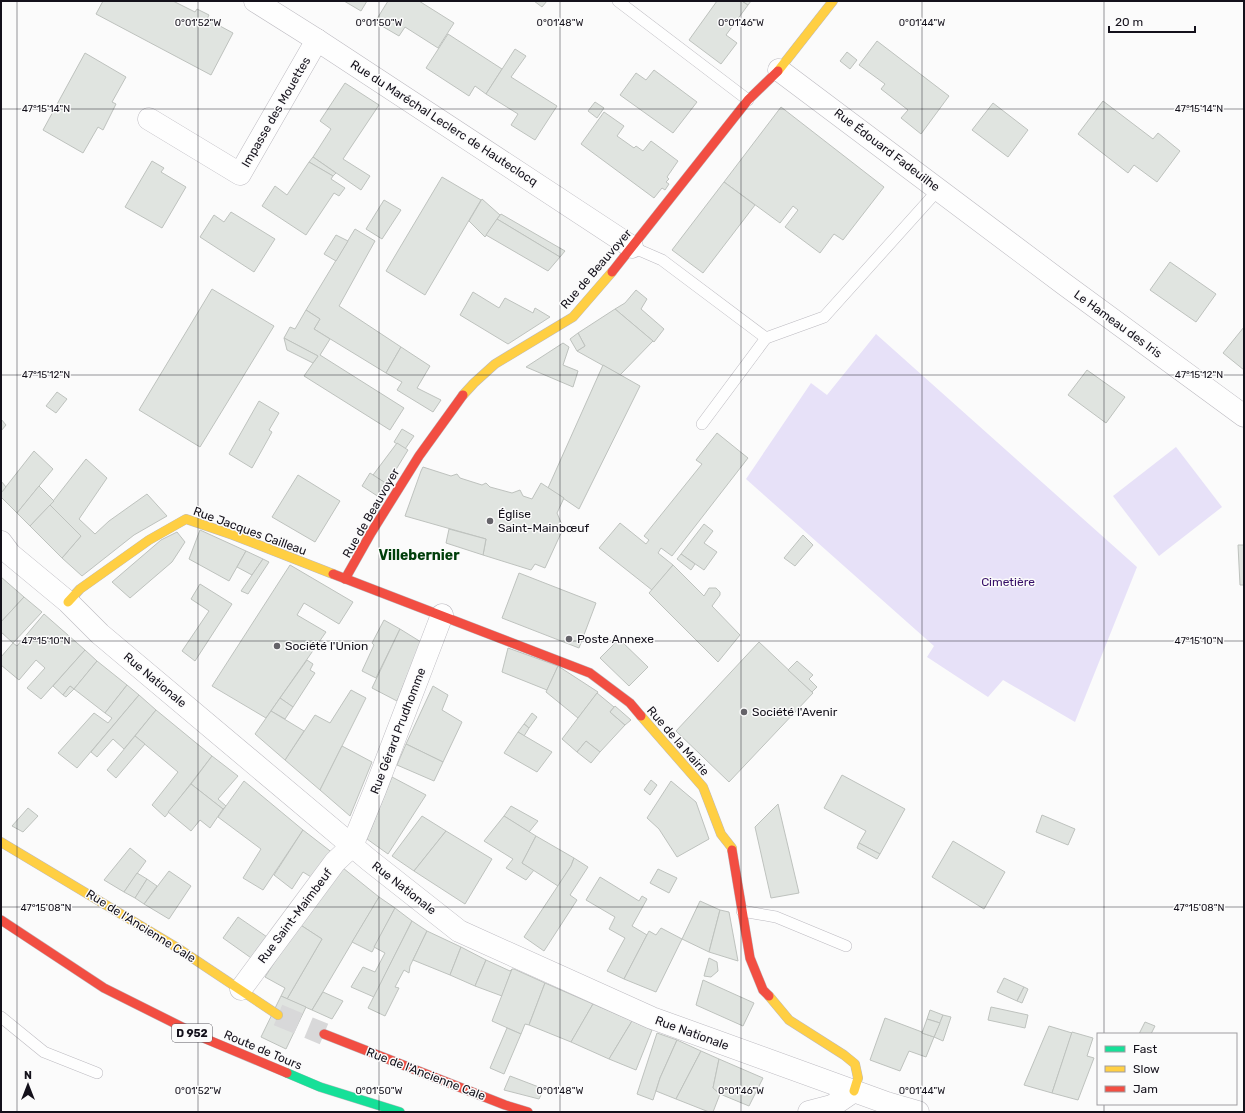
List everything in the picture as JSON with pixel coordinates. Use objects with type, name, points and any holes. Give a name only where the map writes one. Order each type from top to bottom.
[{"type":"street","name":"Rue du Maréchal Leclerc de Hauteclocq","points":[[255,1],[317,40],[632,247]]},
{"type":"street","name":"Rue de Beauvoyer","points":[[346,579],[371,533],[418,456],[463,395],[495,364],[574,317],[632,247],[748,100],[779,70],[833,1]]},
{"type":"street","name":"Impasse des Mouettes","points":[[149,119],[240,174],[317,40]]},
{"type":"street","name":"Rue Édouard Fadeuilhe","points":[[779,70],[994,230]]},
{"type":"street","name":"Le Hameau des Iris","points":[[994,230],[1068,287],[1244,416]]},
{"type":"street","name":"Rue Jacques Cailleau","points":[[68,602],[80,589],[149,540],[186,519],[233,535],[442,615]]},
{"type":"street","name":"Rue Nationale","points":[[1,542],[10,554],[68,602],[100,634],[352,846],[459,931],[652,1018],[854,1091],[887,1108],[918,1112]]},
{"type":"street","name":"Rue Gérard Prudhomme","points":[[352,846],[442,615]]},
{"type":"street","name":"Rue de la Mairie","points":[[442,615],[590,672],[630,703],[703,788],[720,834],[732,848],[750,958],[763,990],[789,1020],[844,1055],[855,1064],[858,1078],[854,1091]]},
{"type":"street","name":"Rue de l'Ancienne Cale","points":[[1,842],[112,907],[278,1014]]},
{"type":"street","name":"Rue Saint-Maimbeuf","points":[[241,989],[335,862],[352,846]]},
{"type":"street","name":"Route de Tours","points":[[1,920],[104,988],[206,1039],[320,1087],[400,1112]]},
{"type":"street","name":"Rue de l'Ancienne Cale","points":[[324,1034],[505,1105],[528,1112]]},
{"type":"street","points":[[809,1112],[832,1106],[854,1091]]},
{"type":"lane","points":[[618,1],[748,100]]},
{"type":"lane","points":[[702,424],[766,338],[824,317],[939,189]]},
{"type":"lane","points":[[632,247],[662,260],[766,338]]},
{"type":"lane","points":[[742,911],[776,917],[846,946]]},
{"type":"lane","points":[[1,1017],[44,1052],[97,1073]]},
{"type":"green space","name":"Cimetière","points":[[876,334],[1137,567],[1075,722],[1003,680],[988,697],[927,657],[934,646],[746,479],[811,383],[827,395]]},
{"type":"green space","points":[[1176,447],[1222,507],[1159,556],[1113,496]]},
{"type":"building","points":[[103,1],[173,1],[195,12],[197,9],[209,15],[207,19],[233,33],[211,75],[96,14]]},
{"type":"building","points":[[344,1],[367,1],[361,11]]},
{"type":"building","points":[[388,1],[419,1],[454,23],[438,48],[405,27],[399,36],[375,22]]},
{"type":"building","points":[[534,1],[547,1],[542,7]]},
{"type":"building","points":[[717,1],[742,1],[748,5],[726,35],[737,43],[721,64],[689,40]]},
{"type":"building","points":[[742,1],[751,1],[748,5]]},
{"type":"building","points":[[448,34],[502,69],[486,94],[475,86],[469,96],[426,68]]},
{"type":"building","points":[[877,41],[949,96],[921,134],[901,118],[908,110],[881,89],[885,84],[859,65]]},
{"type":"building","points":[[515,49],[526,56],[511,77],[557,106],[535,140],[511,125],[518,114],[486,94]]},
{"type":"building","points":[[847,52],[857,60],[850,69],[840,61]]},
{"type":"building","points":[[85,53],[126,77],[112,102],[116,104],[103,130],[98,127],[83,153],[43,130]]},
{"type":"building","points":[[654,70],[697,102],[673,133],[620,95],[636,73],[646,80]]},
{"type":"building","points":[[345,83],[379,105],[343,159],[370,176],[361,190],[313,157],[331,129],[320,121]]},
{"type":"building","points":[[1103,101],[1153,139],[1158,133],[1180,151],[1157,182],[1134,165],[1128,173],[1078,134]]},
{"type":"building","points":[[595,102],[604,108],[597,118],[588,111]]},
{"type":"building","points":[[993,103],[1028,130],[1008,157],[972,130]]},
{"type":"building","points":[[781,107],[884,187],[843,240],[834,234],[820,253],[785,227],[798,210],[793,206],[780,223],[724,182]]},
{"type":"building","points":[[604,112],[624,126],[617,136],[634,148],[636,146],[643,151],[651,141],[678,161],[667,177],[669,179],[666,182],[669,184],[665,190],[662,188],[654,198],[581,144]]},
{"type":"building","points":[[313,157],[336,173],[333,176],[309,162]]},
{"type":"building","points":[[152,161],[164,168],[161,172],[186,187],[162,228],[125,207]]},
{"type":"building","points":[[309,162],[333,176],[331,179],[345,188],[339,196],[334,193],[306,235],[262,206],[275,186],[287,195]]},
{"type":"building","points":[[442,177],[481,200],[425,295],[386,271]]},
{"type":"building","points":[[724,182],[755,205],[703,273],[672,250]]},
{"type":"building","points":[[482,199],[500,215],[485,237],[469,221]]},
{"type":"building","points":[[384,200],[401,210],[382,239],[366,229]]},
{"type":"building","points":[[231,212],[275,239],[254,272],[200,237],[214,215],[224,222]]},
{"type":"building","points":[[501,214],[565,251],[560,257],[497,219]]},
{"type":"building","points":[[497,219],[560,257],[548,271],[486,235]]},
{"type":"building","points":[[355,229],[375,241],[339,306],[401,347],[386,373],[314,329],[320,319],[306,310]]},
{"type":"building","points":[[336,235],[348,241],[336,261],[324,254]]},
{"type":"building","points":[[1170,262],[1216,294],[1196,322],[1150,290]]},
{"type":"building","points":[[212,289],[274,326],[200,447],[139,410]]},
{"type":"building","points":[[636,290],[647,299],[641,309],[664,329],[654,342],[615,309],[625,303]]},
{"type":"building","points":[[473,292],[499,308],[505,298],[533,313],[535,308],[550,317],[508,344],[460,315]]},
{"type":"building","points":[[615,309],[653,341],[620,375],[577,351],[585,346],[578,333]]},
{"type":"building","points":[[306,310],[320,319],[314,329],[330,339],[320,355],[404,408],[390,430],[304,376],[318,356],[284,338],[290,327],[295,329]]},
{"type":"building","points":[[1244,327],[1244,370],[1223,353]]},
{"type":"building","points":[[578,333],[585,346],[577,351],[570,339]]},
{"type":"building","points":[[284,338],[318,356],[313,363],[287,350]]},
{"type":"building","points":[[563,343],[569,347],[563,365],[578,371],[573,387],[526,367]]},
{"type":"building","points":[[401,347],[430,366],[417,388],[441,400],[433,412],[397,390],[402,382],[386,373]]},
{"type":"building","points":[[603,365],[640,386],[579,509],[548,488]]},
{"type":"building","points":[[1087,370],[1125,397],[1106,423],[1068,395]]},
{"type":"building","points":[[57,392],[67,399],[56,413],[46,406]]},
{"type":"building","points":[[259,401],[279,413],[269,430],[272,432],[252,468],[229,454]]},
{"type":"building","points":[[1,419],[6,425],[1,431]]},
{"type":"building","points":[[402,429],[414,436],[405,449],[394,442]]},
{"type":"building","points":[[717,433],[748,458],[672,556],[661,548],[658,553],[673,565],[652,590],[599,548],[620,523],[646,544],[649,540],[644,536],[702,464],[696,460]]},
{"type":"building","points":[[397,443],[408,450],[387,484],[373,475]]},
{"type":"building","points":[[34,451],[53,469],[17,513],[1,497],[1,493]]},
{"type":"building","points":[[86,459],[107,478],[79,519],[95,534],[109,521],[147,494],[167,516],[134,535],[82,576],[62,558],[81,536],[50,505]]},
{"type":"building","name":"Église Saint-Mainbœuf","points":[[423,467],[451,476],[457,474],[460,478],[482,485],[486,483],[490,487],[512,493],[520,490],[523,496],[532,499],[541,483],[564,498],[557,513],[562,525],[562,531],[545,568],[535,564],[531,570],[483,555],[486,539],[405,516]]},
{"type":"building","points":[[370,473],[387,484],[379,497],[362,486]]},
{"type":"building","points":[[298,475],[340,501],[315,542],[272,517]]},
{"type":"building","points":[[1,481],[6,487],[1,493]]},
{"type":"building","points":[[39,486],[54,501],[30,526],[17,513]]},
{"type":"building","points":[[50,505],[81,536],[62,558],[30,526]]},
{"type":"building","points":[[704,524],[713,531],[704,543],[717,552],[704,570],[681,554]]},
{"type":"building","points":[[449,529],[486,539],[483,555],[446,543]]},
{"type":"building","points":[[200,530],[246,551],[229,581],[189,559]]},
{"type":"building","points":[[177,532],[185,542],[172,562],[130,598],[112,582],[161,540]]},
{"type":"building","points":[[803,535],[813,545],[795,566],[784,558]]},
{"type":"building","points":[[1238,545],[1244,545],[1244,585],[1240,585]]},
{"type":"building","points":[[246,551],[263,559],[252,575],[237,567]]},
{"type":"building","points":[[681,554],[695,564],[691,570],[677,559]]},
{"type":"building","points":[[263,559],[269,562],[248,594],[241,591]]},
{"type":"building","name":"Société l'Union","points":[[290,565],[353,602],[339,624],[304,603],[297,615],[326,632],[266,718],[212,686]]},
{"type":"building","points":[[673,565],[704,596],[709,588],[716,588],[720,592],[720,595],[712,606],[740,635],[718,662],[649,593]]},
{"type":"building","points":[[519,573],[596,603],[579,648],[502,618]]},
{"type":"building","points":[[1,577],[24,597],[1,622]]},
{"type":"building","points":[[200,584],[232,604],[195,661],[182,651],[209,611],[191,599]]},
{"type":"building","points":[[24,597],[42,612],[13,643],[1,632],[1,622]]},
{"type":"building","points":[[44,614],[85,650],[41,699],[27,688],[45,668],[36,660],[19,680],[1,665],[1,657],[13,643],[17,646]]},
{"type":"building","points":[[384,620],[400,629],[376,678],[362,671],[374,645],[372,643]]},
{"type":"building","points":[[400,629],[421,642],[397,701],[372,688]]},
{"type":"building","points":[[619,639],[648,667],[629,686],[600,658]]},
{"type":"building","name":"Société l'Avenir","points":[[759,642],[813,693],[729,782],[676,731]]},
{"type":"building","points":[[508,648],[558,666],[547,690],[502,672]]},
{"type":"building","points":[[85,650],[97,661],[74,689],[70,686],[63,695],[53,686]]},
{"type":"building","points":[[307,660],[313,664],[310,670],[315,673],[293,707],[280,698]]},
{"type":"building","points":[[97,661],[127,685],[105,713],[74,689]]},
{"type":"building","points":[[797,661],[813,675],[809,679],[817,687],[812,692],[788,670]]},
{"type":"building","points":[[558,666],[598,692],[578,718],[546,692]]},
{"type":"building","points":[[127,685],[139,695],[77,768],[58,753],[94,713],[108,723],[112,718],[105,713]]},
{"type":"building","points":[[70,686],[74,689],[66,697],[63,695]]},
{"type":"building","points":[[433,686],[448,695],[442,710],[462,722],[443,762],[406,744]]},
{"type":"building","points":[[351,690],[366,698],[320,790],[285,760],[315,715],[330,723]]},
{"type":"building","points":[[597,693],[614,707],[610,712],[625,725],[600,752],[586,741],[577,752],[562,739]]},
{"type":"building","points":[[139,695],[156,710],[124,749],[113,739],[97,757],[91,752]]},
{"type":"building","points":[[280,698],[293,707],[285,719],[271,711]]},
{"type":"building","points":[[615,706],[631,720],[625,725],[610,712]]},
{"type":"building","points":[[156,710],[212,756],[165,817],[152,805],[178,772],[135,736]]},
{"type":"building","points":[[271,711],[304,731],[285,760],[255,734]]},
{"type":"building","points":[[532,713],[537,717],[529,728],[524,724]]},
{"type":"building","points":[[524,724],[529,728],[524,736],[518,732]]},
{"type":"building","points":[[518,732],[552,752],[537,772],[504,753]]},
{"type":"building","points":[[135,736],[145,744],[116,778],[107,770]]},
{"type":"building","points":[[586,741],[600,752],[591,763],[577,752]]},
{"type":"building","points":[[406,744],[443,762],[434,781],[397,765]]},
{"type":"building","points":[[342,746],[372,762],[350,816],[320,790]]},
{"type":"building","points":[[212,756],[238,776],[218,799],[226,806],[223,809],[191,784]]},
{"type":"building","points":[[842,775],[905,809],[880,854],[859,843],[866,831],[824,808]]},
{"type":"building","points":[[392,777],[426,795],[388,854],[367,839]]},
{"type":"building","points":[[651,780],[657,785],[650,795],[644,790]]},
{"type":"building","points":[[244,781],[303,830],[263,890],[243,878],[261,849],[218,817]]},
{"type":"building","points":[[671,781],[696,802],[709,839],[677,857],[659,829],[647,818]]},
{"type":"building","points":[[191,784],[223,809],[210,828],[200,820],[191,831],[168,812]]},
{"type":"building","points":[[778,804],[799,893],[771,898],[755,827]]},
{"type":"building","points":[[511,806],[538,821],[529,832],[504,816]]},
{"type":"building","points":[[28,808],[38,816],[23,832],[12,826]]},
{"type":"building","points":[[1042,815],[1075,829],[1068,845],[1036,832]]},
{"type":"building","points":[[422,816],[446,831],[414,871],[392,856]]},
{"type":"building","points":[[504,816],[536,836],[522,863],[534,870],[526,880],[506,868],[513,859],[484,841]]},
{"type":"building","points":[[303,830],[334,854],[316,880],[303,872],[292,889],[274,875]]},
{"type":"building","points":[[446,831],[492,859],[465,904],[414,871]]},
{"type":"building","points":[[536,836],[574,858],[571,866],[558,886],[522,863]]},
{"type":"building","points":[[953,841],[1005,872],[984,909],[932,877]]},
{"type":"building","points":[[859,843],[880,854],[877,859],[857,848]]},
{"type":"building","points":[[130,848],[146,861],[124,892],[104,880]]},
{"type":"building","points":[[574,858],[588,867],[570,895],[577,900],[544,951],[524,937],[571,866]]},
{"type":"building","points":[[338,864],[379,897],[312,1010],[287,999],[322,939],[299,924]]},
{"type":"building","points":[[658,869],[677,878],[669,893],[650,883]]},
{"type":"building","points":[[169,871],[191,886],[169,919],[144,904]]},
{"type":"building","points":[[137,873],[147,879],[135,898],[124,892]]},
{"type":"building","points":[[600,877],[639,901],[642,896],[647,899],[632,926],[647,935],[624,979],[607,971],[625,938],[609,929],[615,917],[586,900]]},
{"type":"building","points":[[147,879],[157,886],[144,904],[135,898]]},
{"type":"building","points":[[379,897],[395,908],[372,952],[352,942]]},
{"type":"building","points":[[700,901],[720,910],[709,952],[682,939]]},
{"type":"building","points":[[395,908],[412,921],[374,997],[351,987],[363,967],[375,972],[385,953],[374,947]]},
{"type":"building","points":[[720,910],[729,912],[738,961],[709,952]]},
{"type":"building","points":[[238,917],[270,939],[254,960],[223,938]]},
{"type":"building","points":[[412,921],[427,931],[410,966],[409,973],[404,970],[395,987],[399,988],[385,1016],[368,1008]]},
{"type":"building","points":[[299,924],[322,939],[287,999],[281,996],[285,988],[265,977]]},
{"type":"building","points":[[661,928],[682,939],[656,992],[624,979],[649,931],[656,935]]},
{"type":"building","points":[[427,931],[461,947],[450,975],[413,960]]},
{"type":"building","points":[[461,947],[486,960],[475,986],[450,975]]},
{"type":"building","points":[[709,958],[717,962],[718,971],[711,977],[704,976]]},
{"type":"building","points":[[486,960],[510,971],[512,969],[502,996],[475,986]]},
{"type":"building","points":[[512,969],[545,983],[529,1025],[525,1024],[521,1034],[492,1021]]},
{"type":"building","points":[[1004,978],[1024,987],[1017,1001],[997,992]]},
{"type":"building","points":[[703,980],[754,1003],[743,1026],[696,1005]]},
{"type":"building","points":[[545,983],[593,1004],[571,1042],[529,1025]]},
{"type":"building","points":[[1024,987],[1028,989],[1022,1003],[1017,1001]]},
{"type":"building","points":[[323,992],[343,1001],[332,1019],[312,1010]]},
{"type":"building","points":[[281,996],[306,1007],[286,1049],[261,1037]]},
{"type":"building","points":[[593,1004],[632,1021],[609,1059],[571,1042]]},
{"type":"building","points":[[991,1007],[1028,1015],[1025,1028],[988,1020]]},
{"type":"building","points":[[930,1010],[943,1015],[940,1023],[927,1019]]},
{"type":"building","points":[[943,1015],[951,1017],[943,1041],[934,1037]]},
{"type":"building","points":[[885,1018],[934,1037],[926,1057],[909,1051],[900,1071],[870,1060]]},
{"type":"building","points":[[927,1019],[940,1023],[934,1037],[922,1033]]},
{"type":"building","points":[[632,1021],[652,1030],[636,1070],[609,1059]]},
{"type":"building","points":[[1145,1022],[1155,1026],[1152,1033],[1140,1033]]},
{"type":"building","points":[[1049,1026],[1072,1033],[1052,1093],[1024,1085]]},
{"type":"building","points":[[507,1028],[521,1034],[504,1074],[490,1068]]},
{"type":"building","points":[[1072,1032],[1093,1038],[1087,1056],[1094,1058],[1078,1100],[1052,1093]]},
{"type":"building","points":[[657,1033],[677,1040],[660,1078],[653,1100],[637,1094]]},
{"type":"building","points":[[677,1040],[701,1051],[676,1099],[656,1091],[660,1078]]},
{"type":"building","points":[[701,1051],[719,1059],[713,1088],[720,1094],[713,1112],[709,1112],[676,1099]]},
{"type":"building","points":[[719,1059],[763,1078],[749,1106],[720,1094],[713,1088]]},
{"type":"building","points":[[510,1076],[544,1089],[539,1099],[504,1090]]},
{"type":"tunnel","points":[[278,1015],[324,1034]]},
{"type":"traffic: fast","points":[[287,1073],[320,1087],[400,1112]]},
{"type":"traffic: slow","points":[[778,71],[833,1]]},
{"type":"traffic: slow","points":[[463,395],[495,364],[573,317],[612,272]]},
{"type":"traffic: slow","points":[[68,602],[80,589],[149,540],[186,519],[233,535],[333,574]]},
{"type":"traffic: slow","points":[[641,716],[703,787],[721,834],[732,850]]},
{"type":"traffic: slow","points":[[1,842],[176,947],[278,1015]]},
{"type":"traffic: slow","points":[[769,996],[789,1020],[844,1055],[855,1064],[858,1078],[854,1091]]},
{"type":"traffic: jam","points":[[612,272],[748,100],[778,71]]},
{"type":"traffic: jam","points":[[345,579],[371,533],[419,456],[463,395]]},
{"type":"traffic: jam","points":[[333,574],[590,673],[630,703],[641,716]]},
{"type":"traffic: jam","points":[[732,850],[750,958],[763,990],[769,996]]},
{"type":"traffic: jam","points":[[1,920],[104,988],[206,1039],[287,1073]]},
{"type":"traffic: jam","points":[[324,1034],[505,1105],[528,1112]]},
{"type":"place","name":"Église Saint-Mainbœuf","points":[[490,521]]},
{"type":"place","name":"Poste Annexe","points":[[569,639]]},
{"type":"place","name":"Société l'Union","points":[[277,646]]},
{"type":"place","name":"Société l'Avenir","points":[[744,712]]},
{"type":"district","name":"Villebernier","points":[[419,555]]}]
